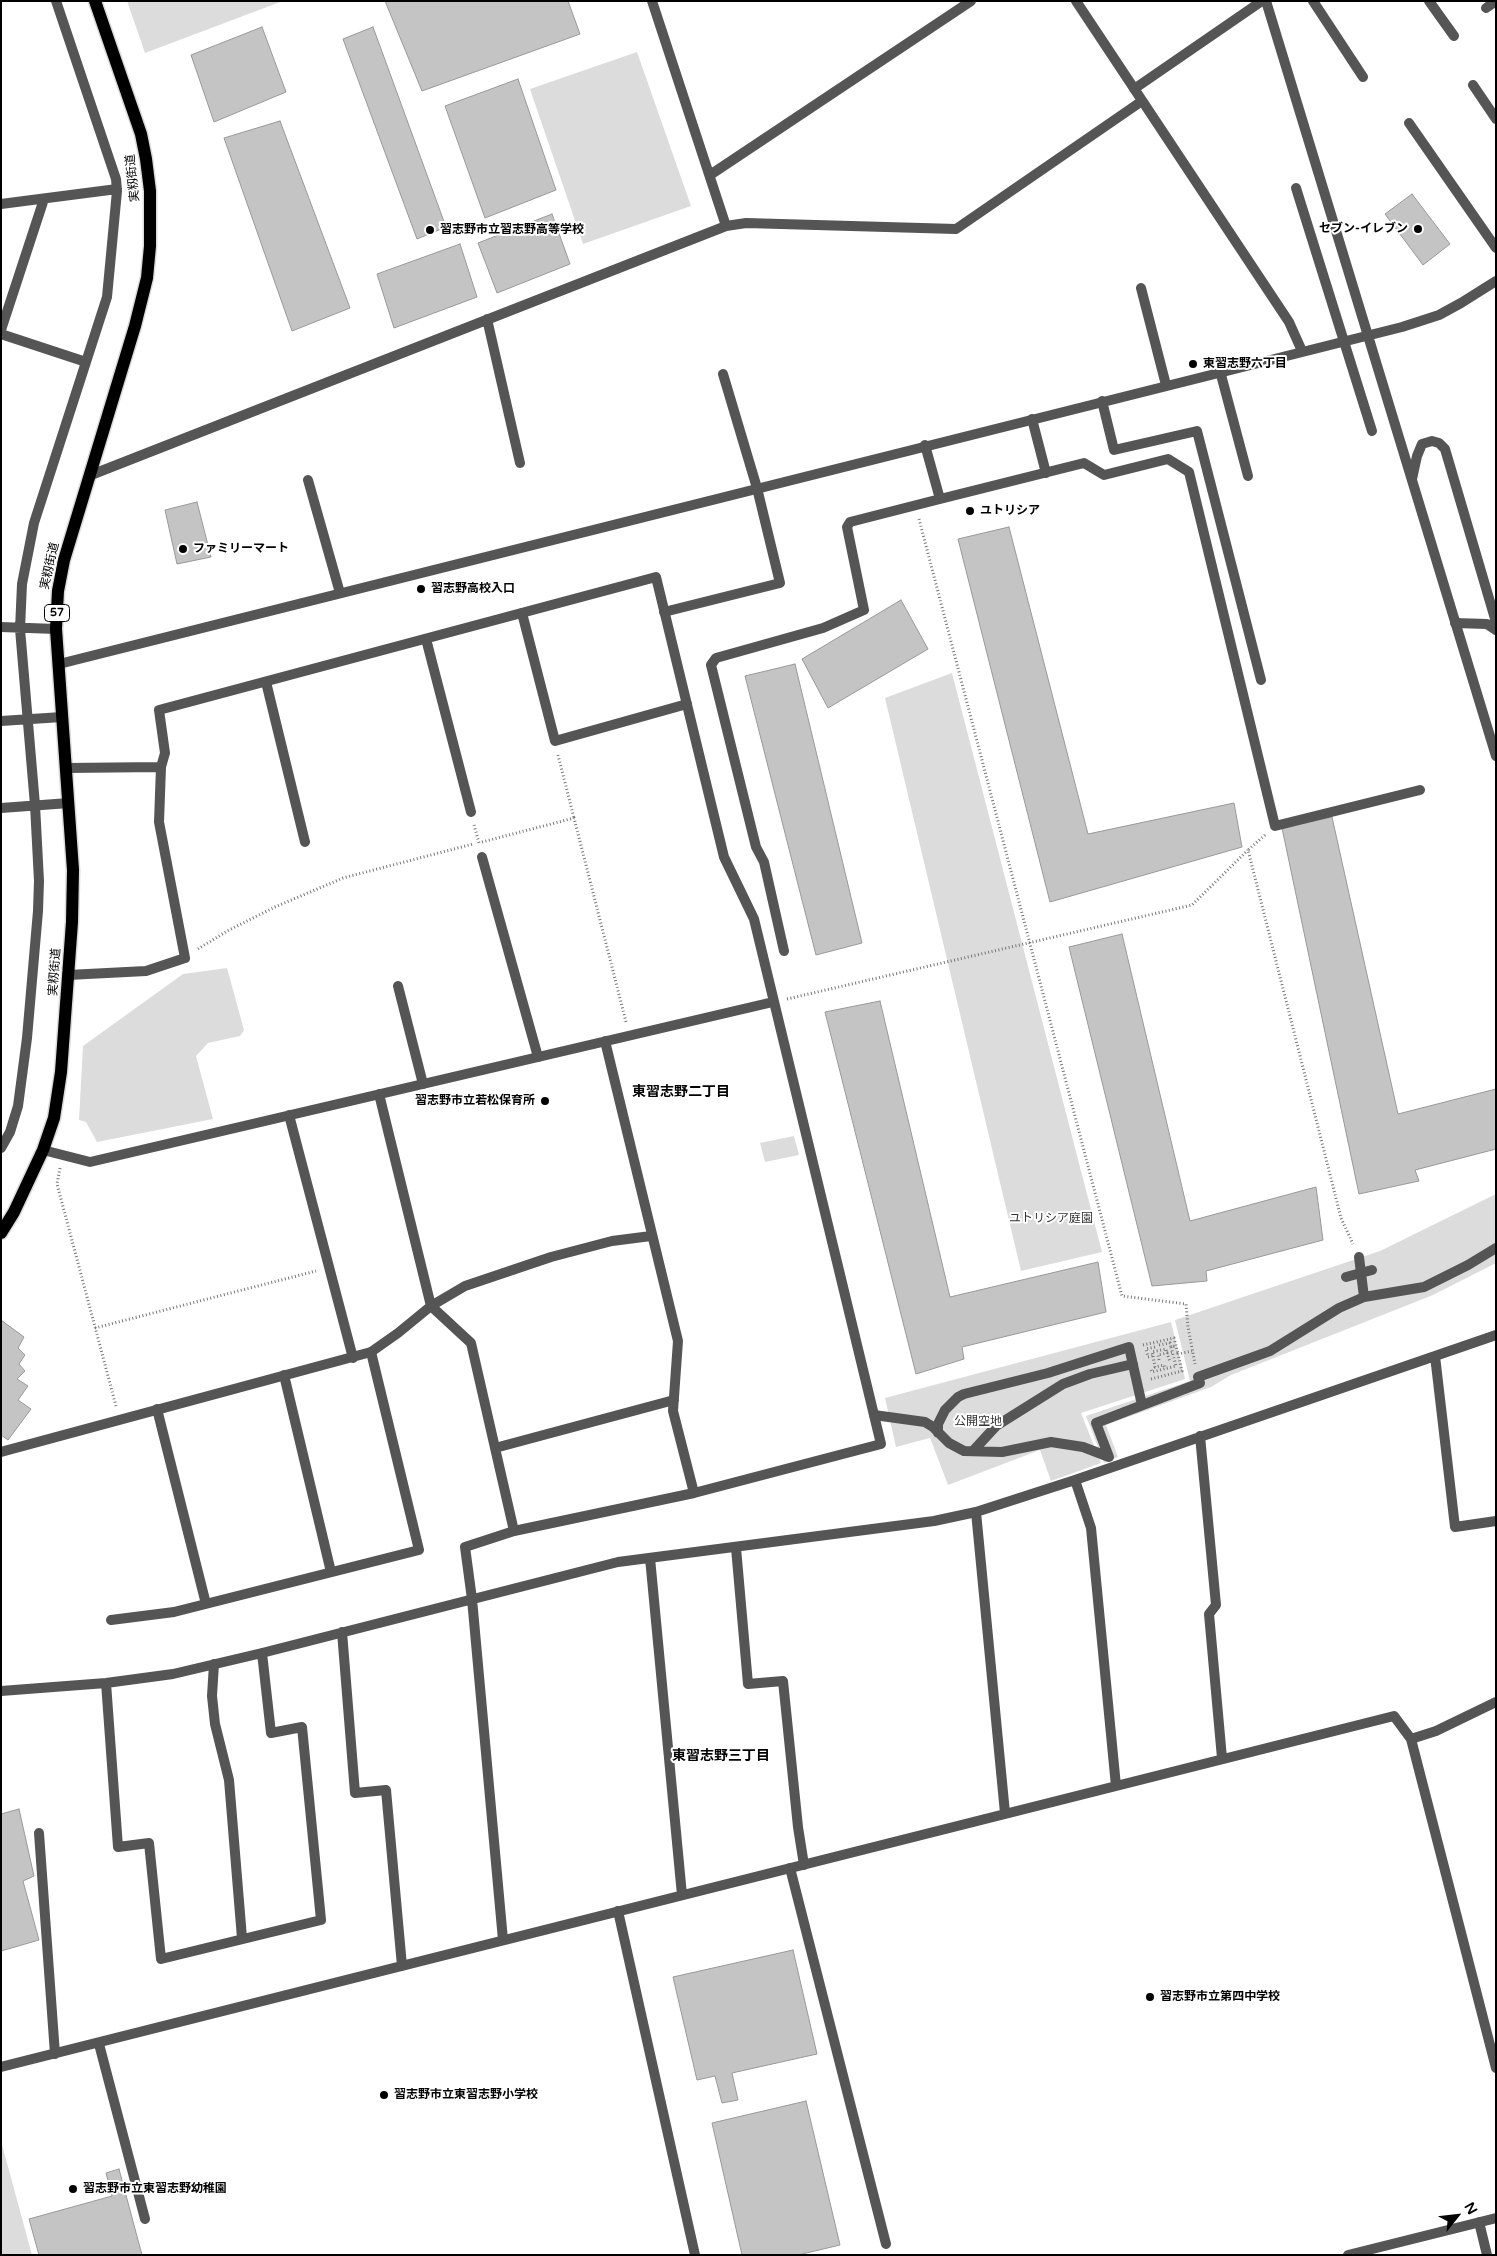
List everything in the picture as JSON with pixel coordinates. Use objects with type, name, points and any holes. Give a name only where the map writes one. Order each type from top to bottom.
[{"type":"main road","name":"実籾街道","points":[[1,1233],[14,1212],[43,1150],[54,1118],[61,1072],[73,870],[56,629],[58,591],[64,560],[91,475],[147,278],[151,223],[146,159],[140,134],[95,1]]},
{"type":"street","points":[[1,1148],[10,1132],[18,1106],[27,1038],[38,911],[39,881],[35,805],[20,629],[22,584],[34,523],[107,297],[117,189],[116,179],[56,1]]},
{"type":"street","points":[[710,175],[972,1]]},
{"type":"street","points":[[1076,1],[1289,322],[1302,351]]},
{"type":"street","points":[[1134,89],[1264,1],[1496,756]]},
{"type":"street","points":[[1312,1],[1363,77]]},
{"type":"street","points":[[1429,1],[1454,36]]},
{"type":"street","points":[[1486,8],[1496,1]]},
{"type":"street","points":[[654,2],[726,226]]},
{"type":"street","points":[[1473,85],[1496,119]]},
{"type":"street","points":[[91,475],[726,226],[746,222],[956,229],[1142,101]]},
{"type":"street","points":[[1409,123],[1496,248]]},
{"type":"street","points":[[1296,188],[1372,431]]},
{"type":"street","points":[[1,208],[44,199],[117,189]]},
{"type":"street","points":[[1,330],[44,199]]},
{"type":"street","points":[[58,664],[1368,335],[1439,315],[1496,281]]},
{"type":"street","points":[[1141,288],[1166,385]]},
{"type":"street","points":[[487,319],[520,462]]},
{"type":"street","points":[[1,334],[86,362]]},
{"type":"street","points":[[1220,371],[1248,476]]},
{"type":"street","points":[[664,612],[780,583],[757,488],[723,374]]},
{"type":"street","points":[[1102,401],[1114,450],[1196,431],[1261,680]]},
{"type":"street","points":[[1032,418],[1046,473]]},
{"type":"street","points":[[1412,479],[1417,456],[1422,444],[1432,441],[1439,443],[1445,449],[1496,622]]},
{"type":"street","points":[[925,445],[940,499]]},
{"type":"street","points":[[784,951],[764,862],[756,847],[711,665],[716,658],[823,628],[864,610],[847,528],[850,522],[916,505],[1084,463],[1104,475],[1168,459],[1189,472],[1275,826],[1420,790]]},
{"type":"street","points":[[308,480],[340,593]]},
{"type":"street","points":[[68,975],[146,971],[185,958],[159,822],[161,768],[165,753],[159,710],[656,577],[724,857],[754,919],[881,1444],[694,1493],[514,1530],[465,1547],[472,1599],[503,1940]]},
{"type":"street","points":[[522,613],[555,741],[687,704]]},
{"type":"street","points":[[1456,623],[1487,624],[1496,630]]},
{"type":"street","points":[[1,628],[56,629]]},
{"type":"street","points":[[426,639],[471,812]]},
{"type":"street","points":[[266,682],[306,842]]},
{"type":"street","points":[[1,721],[62,717]]},
{"type":"street","points":[[66,768],[161,768]]},
{"type":"street","points":[[1,808],[69,803]]},
{"type":"street","points":[[482,856],[538,1057]]},
{"type":"street","points":[[398,986],[423,1084]]},
{"type":"street","points":[[43,1150],[90,1162],[773,1002]]},
{"type":"street","points":[[605,1041],[678,1342],[673,1411],[694,1493]]},
{"type":"street","points":[[379,1094],[431,1306],[471,1343],[514,1530]]},
{"type":"street","points":[[289,1115],[353,1358]]},
{"type":"street","points":[[1,1452],[353,1358],[371,1352],[431,1306],[465,1286],[551,1257],[612,1241],[651,1236]]},
{"type":"street","points":[[874,1416],[925,1422],[956,1448],[973,1451],[1002,1452],[1051,1442],[1083,1447],[1109,1457],[1096,1423],[1200,1383],[1198,1377],[1270,1352],[1339,1308],[1364,1297],[1424,1287],[1468,1265],[1496,1248]]},
{"type":"street","points":[[1359,1257],[1364,1297]]},
{"type":"street","points":[[1346,1277],[1372,1270]]},
{"type":"street","points":[[1,1691],[173,1674],[618,1562],[934,1521],[976,1512],[1075,1480],[1496,1335]]},
{"type":"street","points":[[938,1433],[938,1424],[945,1410],[958,1397],[964,1394],[1048,1373],[1129,1347],[1142,1405]]},
{"type":"street","points":[[111,1620],[174,1612],[419,1550],[371,1352]]},
{"type":"street","points":[[1435,1356],[1456,1527],[1496,1521]]},
{"type":"street","points":[[973,1451],[978,1443],[996,1426],[1063,1384],[1090,1374],[1133,1364]]},
{"type":"street","points":[[284,1376],[331,1572]]},
{"type":"street","points":[[495,1448],[674,1400]]},
{"type":"street","points":[[157,1409],[206,1604]]},
{"type":"street","points":[[1200,1436],[1216,1605],[1209,1614],[1222,1758]]},
{"type":"street","points":[[1075,1480],[1091,1528],[1116,1786]]},
{"type":"street","points":[[976,1512],[1005,1812]]},
{"type":"street","points":[[736,1548],[748,1684],[783,1682],[798,1827],[804,1865]]},
{"type":"street","points":[[650,1558],[682,1895]]},
{"type":"street","points":[[342,1632],[355,1793],[386,1790],[402,1966]]},
{"type":"street","points":[[106,1682],[118,1848],[148,1843],[161,1959],[321,1920],[302,1727],[271,1733],[262,1653]]},
{"type":"street","points":[[214,1664],[212,1696],[216,1724],[229,1780],[242,1938]]},
{"type":"street","points":[[1411,1739],[1436,1731],[1496,1702]]},
{"type":"street","points":[[1,2068],[804,1865],[1005,1812],[1394,1716],[1411,1739],[1491,2026],[1496,2068]]},
{"type":"street","points":[[39,1834],[55,2054]]},
{"type":"street","points":[[790,1868],[886,2244]]},
{"type":"street","points":[[618,1911],[695,2255]]},
{"type":"street","points":[[99,2044],[145,2219]]},
{"type":"street","points":[[1348,2255],[1496,2218]]},
{"type":"street","points":[[1478,2222],[1487,2255]]},
{"type":"path","points":[[916,505],[1122,1296],[1186,1304],[1192,1351],[1198,1377]]},
{"type":"path","points":[[555,741],[629,1036]]},
{"type":"path","points":[[471,812],[482,856]]},
{"type":"path","points":[[185,958],[229,930],[276,906],[343,878],[574,818]]},
{"type":"path","points":[[773,1002],[1192,905],[1275,826]]},
{"type":"path","points":[[1248,850],[1342,1218],[1359,1257]]},
{"type":"path","points":[[63,1155],[57,1184],[119,1419]]},
{"type":"path","points":[[95,1328],[329,1268]]},
{"type":"path","points":[[1144,1362],[1140,1345],[1174,1338],[1182,1371],[1148,1380],[1146,1372]]},
{"type":"path","points":[[1149,1363],[1152,1372],[1176,1366],[1170,1343],[1146,1349],[1148,1357],[1153,1356]]},
{"type":"path","points":[[1171,1347],[1176,1346]]},
{"type":"path","points":[[1165,1369],[1164,1365],[1155,1367],[1152,1352],[1166,1348],[1170,1362]]},
{"type":"path","points":[[1178,1354],[1192,1351]]},
{"type":"path","points":[[1159,1360],[1158,1356],[1172,1352]]},
{"type":"green space","points":[[127,1],[283,1],[145,53]]},
{"type":"green space","points":[[637,52],[691,206],[583,244],[530,89]]},
{"type":"green space","name":"ユトリシア庭園","points":[[952,673],[1102,1252],[1021,1271],[885,698]]},
{"type":"green space","points":[[227,968],[244,1030],[240,1036],[208,1043],[196,1056],[213,1119],[97,1142],[86,1122],[79,1120],[83,1046],[183,974]]},
{"type":"green space","points":[[794,1136],[799,1155],[765,1162],[760,1143]]},
{"type":"green space","points":[[1496,1194],[1496,1263],[1433,1295],[1231,1375],[1211,1387],[1106,1425],[1118,1457],[1104,1463],[1086,1416],[1190,1381],[1175,1320],[1380,1251]]},
{"type":"green space","name":"公開空地","points":[[1171,1322],[1185,1379],[1081,1413],[1101,1463],[1051,1481],[1040,1450],[948,1485],[930,1438],[896,1447],[885,1398]]},
{"type":"green space","points":[[1,2141],[32,2255],[1,2255]]},
{"type":"building","points":[[385,1],[568,1],[580,34],[422,91]]},
{"type":"building","points":[[262,27],[286,92],[214,122],[191,55]]},
{"type":"building","points":[[373,27],[446,227],[417,239],[343,39]]},
{"type":"building","points":[[518,79],[556,190],[485,218],[445,106]]},
{"type":"building","points":[[280,121],[350,308],[292,331],[224,138]]},
{"type":"building","name":"セブン-イレブン","points":[[1412,194],[1450,244],[1423,265],[1385,214]]},
{"type":"building","points":[[552,214],[570,264],[497,293],[478,243]]},
{"type":"building","points":[[460,244],[477,297],[394,328],[377,274]]},
{"type":"building","points":[[197,502],[211,557],[177,564],[165,510]]},
{"type":"building","points":[[1009,527],[1088,834],[1234,803],[1242,847],[1050,902],[958,539]]},
{"type":"building","points":[[901,600],[928,649],[828,708],[802,659]]},
{"type":"building","points":[[795,664],[862,943],[816,955],[745,676]]},
{"type":"building","points":[[1332,817],[1398,1114],[1496,1089],[1496,1149],[1415,1170],[1419,1181],[1359,1194],[1282,828]]},
{"type":"building","points":[[1122,934],[1190,1221],[1316,1187],[1323,1240],[1206,1271],[1207,1281],[1152,1286],[1069,947]]},
{"type":"building","points":[[880,1001],[950,1297],[1098,1262],[1106,1312],[962,1347],[964,1359],[916,1374],[825,1012]]},
{"type":"building","points":[[1,1320],[24,1337],[18,1348],[25,1355],[19,1364],[25,1371],[17,1379],[28,1386],[18,1400],[31,1409],[8,1440],[1,1435]]},
{"type":"building","points":[[19,1809],[34,1876],[23,1881],[39,1940],[1,1951],[1,1814]]},
{"type":"building","points":[[793,1950],[817,2054],[732,2073],[738,2100],[722,2103],[715,2076],[697,2080],[673,1977]]},
{"type":"building","points":[[806,2101],[840,2245],[798,2255],[742,2255],[712,2123]]},
{"type":"building","points":[[119,2169],[142,2255],[39,2255],[29,2219],[112,2196],[106,2173]]},
{"type":"place","name":"セブン-イレブン","points":[[1418,229]]},
{"type":"place","name":"習志野市立習志野高等学校","points":[[430,230]]},
{"type":"place","name":"東習志野六丁目","points":[[1193,364]]},
{"type":"place","name":"ユトリシア","points":[[970,511]]},
{"type":"place","name":"ファミリーマート","points":[[183,549]]},
{"type":"place","name":"習志野高校入口","points":[[421,589]]},
{"type":"place","name":"習志野市立若松保育所","points":[[545,1101]]},
{"type":"place","name":"習志野市立第四中学校","points":[[1150,1997]]},
{"type":"place","name":"習志野市立東習志野小学校","points":[[384,2095]]},
{"type":"place","name":"習志野市立東習志野幼稚園","points":[[73,2189]]},
{"type":"district","name":"東習志野二丁目","points":[[681,1092]]},
{"type":"district","name":"東習志野三丁目","points":[[721,1756]]}]
